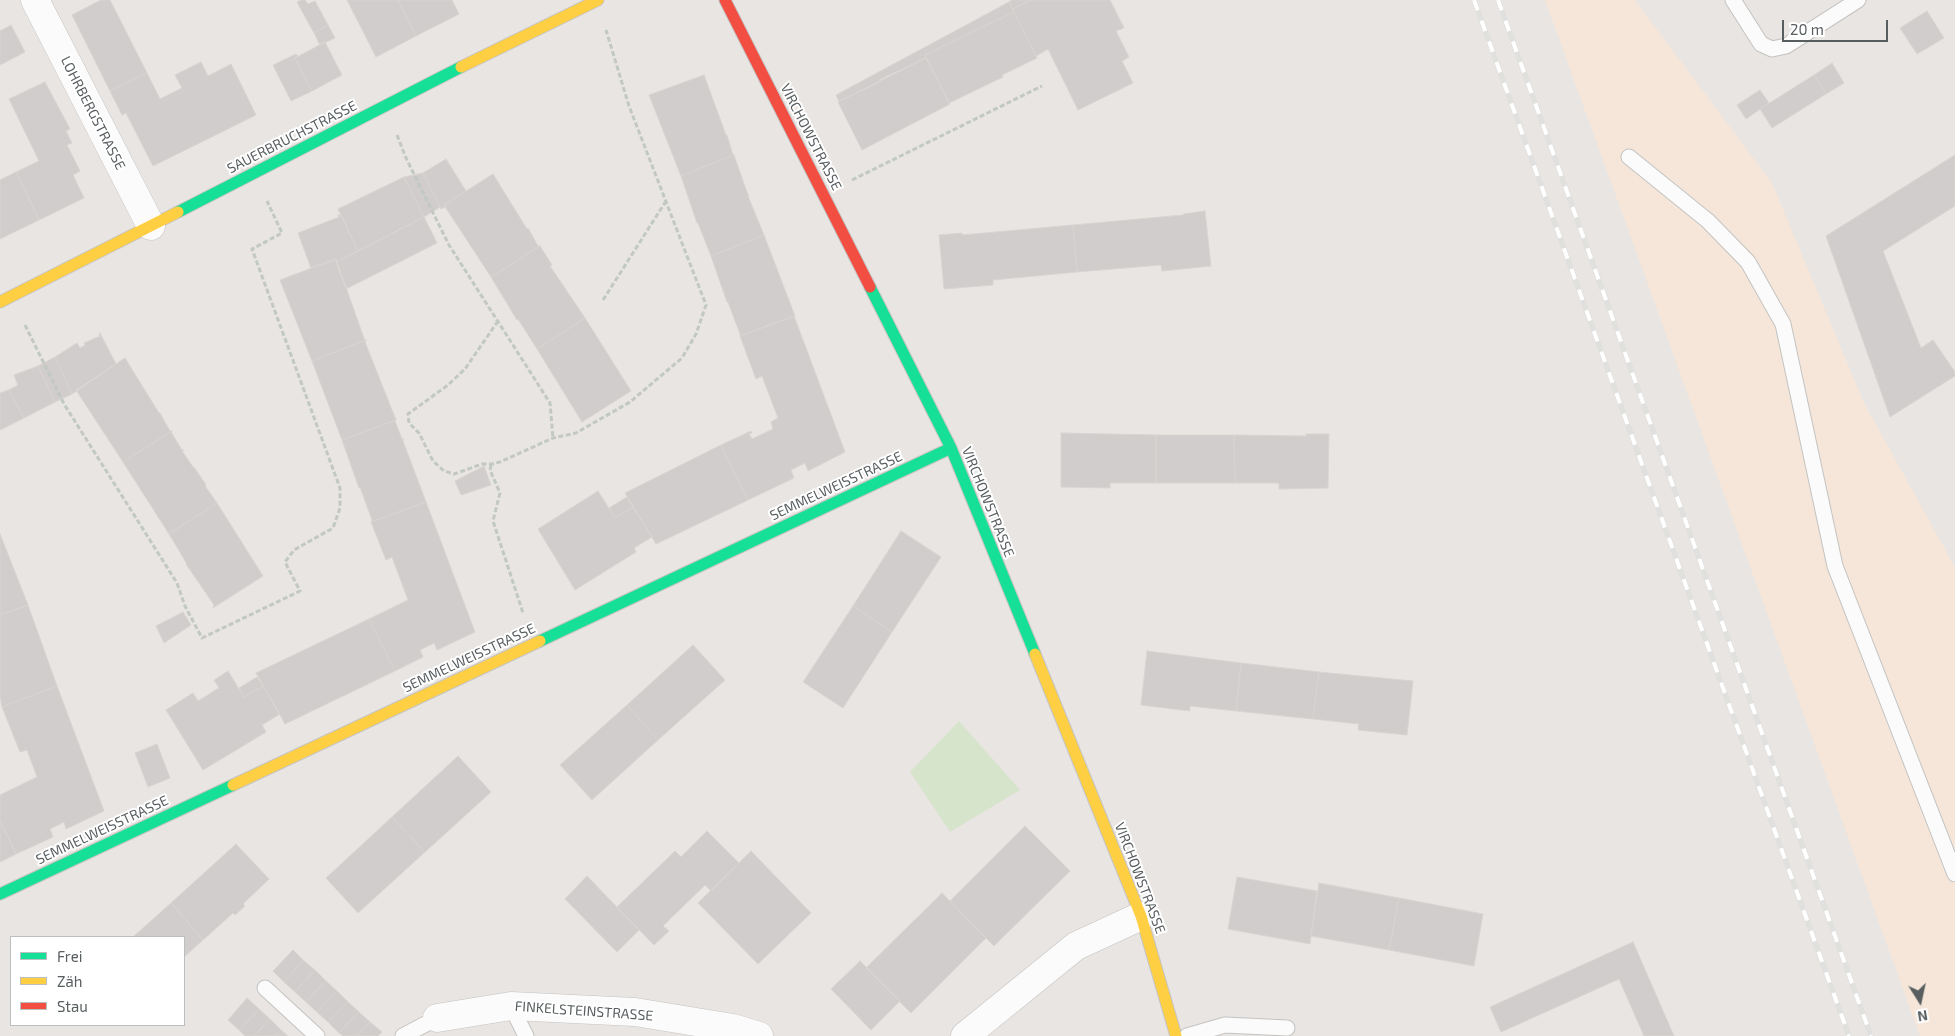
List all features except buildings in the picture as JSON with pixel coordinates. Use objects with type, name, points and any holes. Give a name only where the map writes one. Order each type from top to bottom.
[{"type":"street","name":"LOHRBERGSTRASSE","points":[[35,0],[151,226]]},
{"type":"street","name":"SAUERBRUCHSTRASSE","points":[[0,302],[495,50],[598,0]]},
{"type":"street","name":"VIRCHOWSTRASSE","points":[[725,0],[950,448],[1141,916],[1176,1036]]},
{"type":"street","name":"SEMMELWEISSTRASSE","points":[[0,894],[950,448]]},
{"type":"street","points":[[965,1036],[1076,946],[1141,916]]},
{"type":"street","name":"FINKELSTEINSTRASSE","points":[[437,1018],[511,1006],[634,1012],[733,1028],[759,1036]]},
{"type":"lane","points":[[1733,0],[1761,44],[1772,49],[1786,46],[1858,0]]},
{"type":"lane","points":[[1629,157],[1708,221],[1748,262],[1783,324],[1835,566],[1955,874]]},
{"type":"lane","points":[[265,988],[317,1036]]},
{"type":"lane","points":[[511,1006],[526,1036]]},
{"type":"lane","points":[[404,1036],[437,1018]]},
{"type":"lane","points":[[1187,1036],[1225,1025],[1287,1028]]},
{"type":"path","points":[[498,321],[465,369],[448,385],[408,414],[409,423],[419,433],[433,461],[444,471],[454,474],[482,464],[492,464],[553,438],[576,433],[630,402],[682,358],[696,334],[706,305],[629,106],[598,0]]},
{"type":"path","points":[[822,194],[1042,86]]},
{"type":"path","points":[[384,108],[406,158],[449,245],[550,403],[553,438]]},
{"type":"path","points":[[11,297],[64,404],[177,583],[185,606],[202,638],[300,590],[285,562],[294,550],[334,528],[340,508],[340,488],[252,249],[282,233],[253,173]]},
{"type":"path","points":[[604,300],[666,201]]},
{"type":"path","points":[[492,464],[490,470],[500,493],[493,521],[533,644]]},
{"type":"shaded area","points":[[1545,0],[1635,0],[1772,183],[1864,403],[1955,567],[1955,1036],[1920,1036]]},
{"type":"green space","points":[[959,721],[1020,790],[950,832],[910,772]]},
{"type":"railway","points":[[1474,0],[1849,1036]]},
{"type":"railway","points":[[1498,0],[1871,1036]]},
{"type":"traffic: fast","points":[[178,212],[461,67]]},
{"type":"traffic: fast","points":[[870,287],[951,448],[1035,654]]},
{"type":"traffic: fast","points":[[540,641],[951,448]]},
{"type":"traffic: fast","points":[[0,894],[233,785]]},
{"type":"traffic: slow","points":[[461,67],[598,0]]},
{"type":"traffic: slow","points":[[0,302],[178,212]]},
{"type":"traffic: slow","points":[[233,785],[540,641]]},
{"type":"traffic: slow","points":[[1035,654],[1141,916],[1176,1036]]},
{"type":"traffic: jam","points":[[725,0],[870,287]]}]
